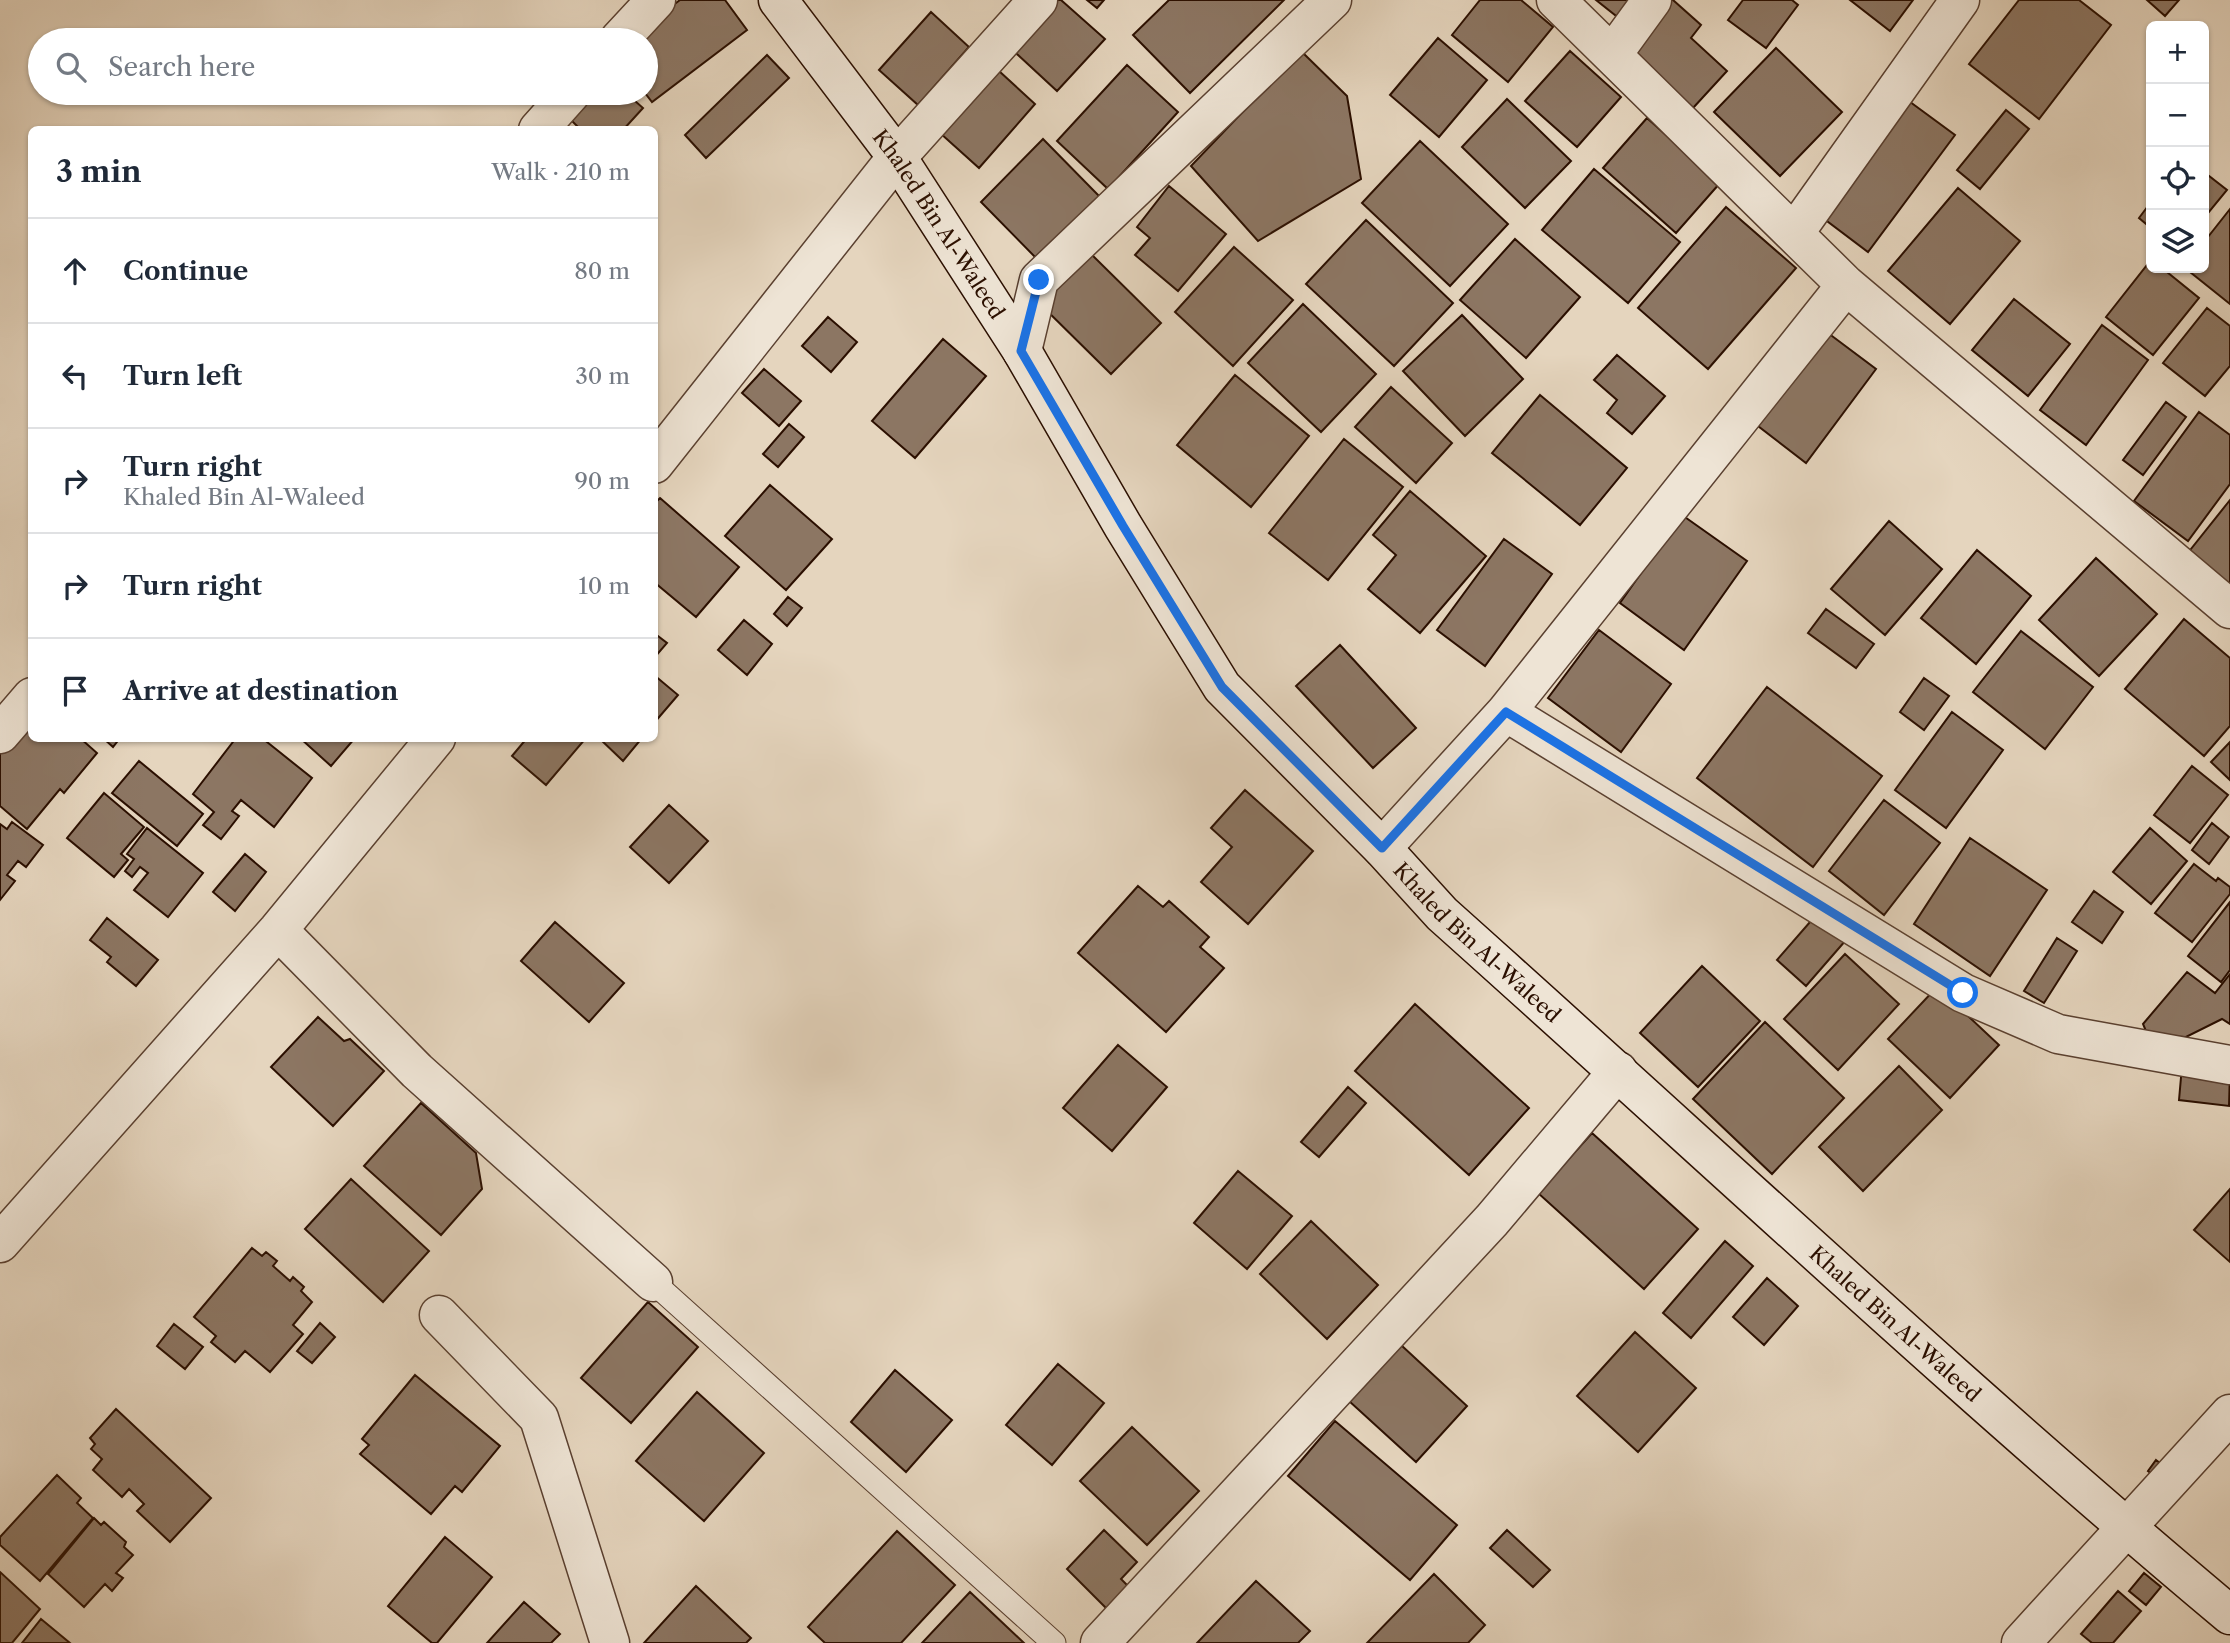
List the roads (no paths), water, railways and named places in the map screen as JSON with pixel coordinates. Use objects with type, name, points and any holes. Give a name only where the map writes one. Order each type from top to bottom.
[{"type":"street","points":[[630,28],[656,0]]},
{"type":"street","name":"Khaled Bin Al-Waleed","points":[[778,0],[897,157],[1021,351],[1123,526],[1222,687],[1382,848],[1442,914],[1896,1325],[2127,1529],[2230,1615]]},
{"type":"street","points":[[658,459],[897,157],[1038,0]]},
{"type":"street","points":[[1021,351],[1039,280],[1332,0]]},
{"type":"street","points":[[1556,0],[1846,285],[2230,609]]},
{"type":"street","points":[[1612,55],[1653,0]]},
{"type":"street","points":[[1795,232],[1961,0]]},
{"type":"street","points":[[542,126],[560,105]]},
{"type":"street","points":[[1382,848],[1506,712],[1846,285]]},
{"type":"street","points":[[0,734],[28,702]]},
{"type":"street","points":[[1506,712],[1963,993],[2058,1034],[2230,1065]]},
{"type":"street","points":[[0,1243],[278,930],[433,742]]},
{"type":"street","points":[[278,930],[416,1071],[653,1282]]},
{"type":"street","points":[[1100,1643],[1492,1220],[1618,1071]]},
{"type":"street","points":[[439,1315],[540,1418],[610,1643]]},
{"type":"street","points":[[2021,1643],[2230,1414]]},
{"type":"lane","points":[[653,1282],[1054,1643]]}]
